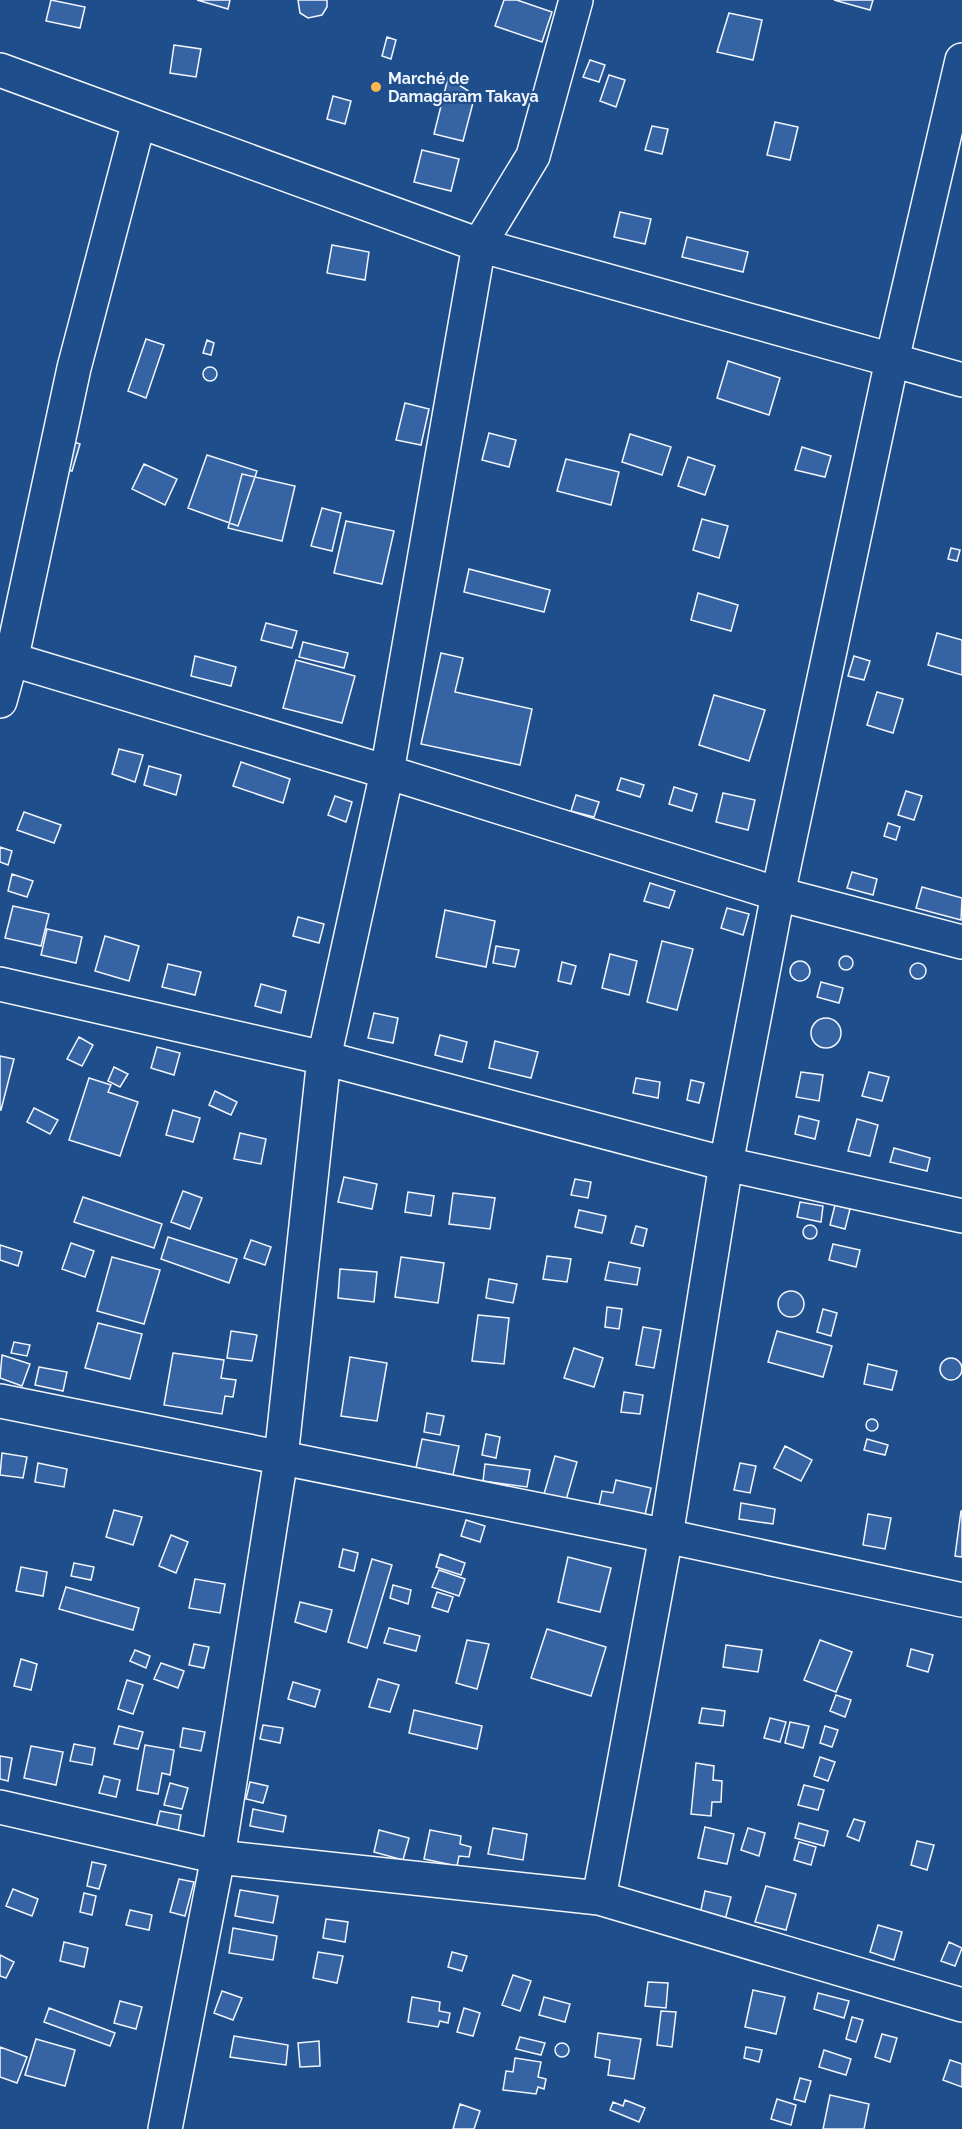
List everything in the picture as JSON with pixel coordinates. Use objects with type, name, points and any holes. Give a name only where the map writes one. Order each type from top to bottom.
[{"type":"street","points":[[165,2129],[218,1857],[282,1458],[324,1058],[387,772],[479,245],[533,156],[576,0]]},
{"type":"street","points":[[599,1898],[666,1536],[726,1164],[778,894],[892,360],[962,60]]},
{"type":"street","points":[[0,70],[479,245],[962,380]]},
{"type":"street","points":[[0,701],[6,658],[74,368],[139,121]]},
{"type":"street","points":[[6,658],[387,772],[778,894],[962,942]]},
{"type":"street","points":[[0,984],[324,1058],[726,1164],[962,1216]]},
{"type":"street","points":[[0,1401],[666,1536],[962,1600]]},
{"type":"street","points":[[0,1806],[218,1857],[599,1898],[962,2005]]},
{"type":"building","points":[[51,0],[85,7],[80,28],[46,21]]},
{"type":"building","points":[[197,0],[230,0],[228,9]]},
{"type":"building","points":[[298,0],[327,0],[327,7],[322,15],[308,18],[300,13]]},
{"type":"building","points":[[504,0],[517,0],[552,12],[542,42],[495,26]]},
{"type":"building","points":[[834,0],[873,0],[870,10]]},
{"type":"building","points":[[729,13],[762,20],[753,60],[717,52]]},
{"type":"building","points":[[387,37],[396,40],[391,59],[382,56]]},
{"type":"building","points":[[174,45],[201,49],[196,77],[170,73]]},
{"type":"building","points":[[590,60],[605,65],[599,82],[583,77]]},
{"type":"building","points":[[609,75],[625,80],[616,107],[600,101]]},
{"type":"building","points":[[448,78],[475,95],[463,141],[434,134]]},
{"type":"building","points":[[333,96],[351,101],[345,124],[327,119]]},
{"type":"building","points":[[775,122],[798,127],[790,160],[767,155]]},
{"type":"building","points":[[652,126],[668,129],[662,154],[645,150]]},
{"type":"building","points":[[422,150],[459,159],[451,191],[414,182]]},
{"type":"building","points":[[620,212],[651,219],[645,244],[614,237]]},
{"type":"building","points":[[687,237],[748,252],[743,272],[682,257]]},
{"type":"building","points":[[332,245],[369,252],[365,280],[327,273]]},
{"type":"building","points":[[146,339],[164,345],[146,398],[128,391]]},
{"type":"building","points":[[207,340],[214,343],[211,355],[203,353]]},
{"type":"building","points":[[728,361],[780,378],[769,415],[717,398]]},
{"type":"building","points":[[207,367],[213,367],[217,374],[213,381],[207,381],[203,377],[203,371]]},
{"type":"building","points":[[405,403],[429,409],[421,445],[396,440]]},
{"type":"building","points":[[489,433],[516,440],[509,467],[482,460]]},
{"type":"building","points":[[630,434],[671,447],[662,475],[622,462]]},
{"type":"building","points":[[65,439],[80,444],[72,471],[57,467]]},
{"type":"building","points":[[802,447],[831,456],[825,477],[795,470]]},
{"type":"building","points":[[207,455],[257,471],[238,526],[188,508]]},
{"type":"building","points":[[688,457],[715,466],[705,495],[678,486]]},
{"type":"building","points":[[566,459],[619,472],[611,505],[557,491]]},
{"type":"building","points":[[144,464],[177,479],[165,505],[132,489]]},
{"type":"building","points":[[242,474],[295,486],[282,541],[228,528]]},
{"type":"building","points":[[322,508],[341,513],[332,551],[311,546]]},
{"type":"building","points":[[702,519],[728,526],[719,558],[693,550]]},
{"type":"building","points":[[346,521],[394,531],[382,584],[334,573]]},
{"type":"building","points":[[951,548],[960,550],[957,561],[948,559]]},
{"type":"building","points":[[469,569],[550,590],[544,612],[464,592]]},
{"type":"building","points":[[698,593],[738,605],[731,631],[691,620]]},
{"type":"building","points":[[266,623],[297,631],[292,648],[261,640]]},
{"type":"building","points":[[937,633],[962,640],[962,675],[928,665]]},
{"type":"building","points":[[303,642],[348,653],[344,668],[299,657]]},
{"type":"building","points":[[441,653],[463,658],[455,692],[532,709],[520,765],[421,744]]},
{"type":"building","points":[[195,656],[236,667],[231,686],[191,676]]},
{"type":"building","points":[[854,656],[870,661],[864,680],[848,676]]},
{"type":"building","points":[[296,660],[355,676],[342,723],[283,708]]},
{"type":"building","points":[[877,692],[903,699],[893,733],[867,725]]},
{"type":"building","points":[[714,695],[765,710],[749,761],[699,745]]},
{"type":"building","points":[[119,749],[143,755],[135,782],[112,774]]},
{"type":"building","points":[[241,762],[290,779],[283,803],[233,786]]},
{"type":"building","points":[[149,766],[181,775],[176,795],[144,785]]},
{"type":"building","points":[[621,778],[644,785],[640,797],[617,790]]},
{"type":"building","points":[[674,787],[697,794],[692,811],[669,804]]},
{"type":"building","points":[[906,791],[922,796],[914,820],[898,815]]},
{"type":"building","points":[[723,793],[755,800],[748,830],[716,822]]},
{"type":"building","points":[[576,795],[599,802],[594,817],[571,811]]},
{"type":"building","points":[[335,796],[352,802],[346,822],[328,815]]},
{"type":"building","points":[[24,812],[61,825],[54,843],[17,830]]},
{"type":"building","points":[[888,823],[900,827],[896,840],[884,836]]},
{"type":"building","points":[[0,847],[12,851],[8,865],[0,862]]},
{"type":"building","points":[[852,872],[877,879],[873,895],[847,888]]},
{"type":"building","points":[[12,874],[33,881],[27,897],[8,891]]},
{"type":"building","points":[[650,883],[675,891],[669,908],[644,901]]},
{"type":"building","points":[[922,887],[962,898],[961,920],[916,908]]},
{"type":"building","points":[[13,906],[49,914],[41,946],[5,938]]},
{"type":"building","points":[[727,908],[749,914],[743,935],[721,928]]},
{"type":"building","points":[[445,910],[495,921],[486,967],[436,957]]},
{"type":"building","points":[[298,917],[324,924],[319,943],[293,936]]},
{"type":"building","points":[[47,929],[82,937],[76,963],[41,955]]},
{"type":"building","points":[[105,936],[139,946],[129,981],[95,971]]},
{"type":"building","points":[[662,941],[693,949],[677,1010],[647,1002]]},
{"type":"building","points":[[496,946],[519,950],[515,967],[493,963]]},
{"type":"building","points":[[610,954],[637,961],[629,995],[602,988]]},
{"type":"building","points":[[843,956],[849,956],[853,963],[849,970],[843,970],[839,966],[839,960]]},
{"type":"building","points":[[800,961],[807,964],[810,971],[807,978],[800,981],[793,978],[790,971],[793,964]]},
{"type":"building","points":[[562,962],[576,966],[571,984],[558,981]]},
{"type":"building","points":[[918,963],[924,965],[926,971],[924,977],[918,979],[912,977],[910,971],[912,965]]},
{"type":"building","points":[[168,964],[201,972],[195,995],[162,987]]},
{"type":"building","points":[[821,982],[843,988],[839,1003],[817,997]]},
{"type":"building","points":[[261,984],[286,991],[281,1013],[255,1006]]},
{"type":"building","points":[[374,1013],[398,1018],[393,1043],[368,1038]]},
{"type":"building","points":[[826,1018],[837,1022],[841,1033],[837,1044],[826,1048],[815,1044],[811,1033],[815,1022]]},
{"type":"building","points":[[440,1035],[467,1042],[462,1062],[435,1055]]},
{"type":"building","points":[[79,1037],[93,1045],[82,1066],[67,1059]]},
{"type":"building","points":[[495,1041],[538,1052],[531,1078],[489,1068]]},
{"type":"building","points":[[157,1047],[180,1053],[174,1075],[151,1068]]},
{"type":"building","points":[[0,1056],[14,1059],[1,1110],[0,1110]]},
{"type":"building","points":[[114,1067],[128,1074],[120,1087],[108,1081]]},
{"type":"building","points":[[801,1072],[823,1075],[819,1101],[796,1097]]},
{"type":"building","points":[[869,1072],[889,1077],[882,1101],[862,1096]]},
{"type":"building","points":[[89,1078],[111,1085],[108,1092],[138,1102],[120,1156],[69,1140]]},
{"type":"building","points":[[636,1078],[660,1082],[658,1098],[633,1093]]},
{"type":"building","points":[[691,1080],[704,1083],[699,1103],[687,1100]]},
{"type":"building","points":[[215,1091],[237,1102],[231,1115],[209,1105]]},
{"type":"building","points":[[34,1108],[58,1120],[50,1134],[27,1122]]},
{"type":"building","points":[[173,1110],[200,1118],[193,1142],[166,1135]]},
{"type":"building","points":[[799,1116],[819,1121],[815,1139],[795,1134]]},
{"type":"building","points":[[857,1119],[878,1125],[870,1156],[848,1151]]},
{"type":"building","points":[[240,1133],[266,1139],[261,1164],[234,1159]]},
{"type":"building","points":[[894,1148],[930,1158],[927,1171],[890,1162]]},
{"type":"building","points":[[344,1177],[377,1184],[372,1209],[338,1202]]},
{"type":"building","points":[[575,1179],[591,1182],[588,1198],[571,1195]]},
{"type":"building","points":[[183,1191],[202,1198],[190,1229],[171,1222]]},
{"type":"building","points":[[408,1192],[434,1196],[431,1216],[405,1212]]},
{"type":"building","points":[[453,1193],[495,1198],[490,1229],[449,1224]]},
{"type":"building","points":[[83,1197],[162,1224],[154,1248],[74,1222]]},
{"type":"building","points":[[800,1202],[823,1206],[821,1222],[797,1217]]},
{"type":"building","points":[[835,1205],[850,1209],[845,1229],[830,1225]]},
{"type":"building","points":[[579,1210],[606,1216],[602,1233],[575,1227]]},
{"type":"building","points":[[807,1225],[813,1225],[817,1232],[813,1239],[807,1239],[803,1235],[803,1229]]},
{"type":"building","points":[[636,1226],[647,1229],[643,1246],[631,1243]]},
{"type":"building","points":[[168,1237],[237,1259],[229,1283],[161,1259]]},
{"type":"building","points":[[251,1240],[271,1247],[265,1265],[244,1258]]},
{"type":"building","points":[[71,1243],[94,1251],[85,1277],[62,1269]]},
{"type":"building","points":[[833,1244],[860,1250],[856,1267],[829,1260]]},
{"type":"building","points":[[0,1245],[22,1252],[18,1266],[0,1260]]},
{"type":"building","points":[[547,1256],[571,1259],[567,1282],[543,1279]]},
{"type":"building","points":[[112,1257],[160,1270],[144,1324],[97,1311]]},
{"type":"building","points":[[401,1257],[444,1263],[438,1303],[395,1297]]},
{"type":"building","points":[[609,1262],[640,1268],[637,1285],[605,1280]]},
{"type":"building","points":[[340,1269],[377,1272],[374,1302],[338,1298]]},
{"type":"building","points":[[489,1279],[517,1284],[513,1303],[486,1298]]},
{"type":"building","points":[[791,1291],[800,1295],[804,1304],[800,1313],[791,1317],[782,1313],[778,1304],[782,1295]]},
{"type":"building","points":[[607,1307],[622,1309],[619,1329],[605,1327]]},
{"type":"building","points":[[823,1309],[837,1313],[831,1336],[817,1332]]},
{"type":"building","points":[[478,1315],[509,1318],[504,1364],[472,1361]]},
{"type":"building","points":[[98,1323],[142,1334],[130,1379],[85,1368]]},
{"type":"building","points":[[643,1327],[661,1330],[654,1368],[636,1365]]},
{"type":"building","points":[[231,1331],[257,1335],[252,1361],[227,1358]]},
{"type":"building","points":[[777,1331],[832,1346],[823,1377],[768,1362]]},
{"type":"building","points":[[14,1342],[30,1345],[27,1356],[11,1353]]},
{"type":"building","points":[[574,1348],[603,1358],[594,1387],[564,1378]]},
{"type":"building","points":[[173,1353],[224,1360],[221,1378],[236,1380],[233,1397],[225,1396],[222,1414],[164,1405]]},
{"type":"building","points":[[2,1355],[30,1364],[22,1386],[0,1378]]},
{"type":"building","points":[[350,1357],[387,1363],[377,1421],[341,1416]]},
{"type":"building","points":[[951,1358],[961,1365],[962,1369],[955,1379],[951,1380],[941,1373],[940,1369],[947,1359]]},
{"type":"building","points":[[868,1364],[897,1371],[892,1390],[864,1384]]},
{"type":"building","points":[[39,1367],[67,1372],[63,1391],[35,1385]]},
{"type":"building","points":[[624,1392],[643,1395],[640,1414],[621,1412]]},
{"type":"building","points":[[427,1413],[444,1416],[440,1435],[424,1432]]},
{"type":"building","points":[[874,1419],[878,1425],[874,1431],[870,1431],[866,1423]]},
{"type":"building","points":[[486,1434],[500,1437],[496,1458],[482,1455]]},
{"type":"building","points":[[422,1439],[459,1446],[453,1475],[416,1468]]},
{"type":"building","points":[[867,1439],[888,1445],[885,1455],[864,1450]]},
{"type":"building","points":[[785,1446],[812,1460],[801,1481],[774,1468]]},
{"type":"building","points":[[2,1453],[27,1457],[23,1478],[0,1475]]},
{"type":"building","points":[[555,1456],[577,1462],[566,1500],[544,1494]]},
{"type":"building","points":[[38,1463],[67,1469],[64,1487],[35,1482]]},
{"type":"building","points":[[740,1463],[756,1466],[750,1493],[734,1490]]},
{"type":"building","points":[[485,1464],[530,1470],[527,1487],[483,1481]]},
{"type":"building","points":[[616,1480],[651,1488],[645,1515],[599,1505],[602,1491],[613,1493]]},
{"type":"building","points":[[741,1503],[775,1509],[773,1524],[739,1519]]},
{"type":"building","points":[[114,1510],[142,1517],[133,1545],[106,1537]]},
{"type":"building","points":[[962,1511],[962,1557],[955,1556]]},
{"type":"building","points":[[868,1514],[891,1518],[885,1549],[863,1545]]},
{"type":"building","points":[[466,1520],[485,1526],[480,1542],[461,1536]]},
{"type":"building","points":[[171,1535],[188,1542],[176,1573],[159,1566]]},
{"type":"building","points":[[343,1549],[358,1553],[354,1571],[339,1567]]},
{"type":"building","points":[[440,1554],[465,1563],[461,1575],[436,1567]]},
{"type":"building","points":[[568,1557],[611,1568],[600,1612],[558,1602]]},
{"type":"building","points":[[372,1559],[392,1565],[367,1648],[348,1642]]},
{"type":"building","points":[[74,1563],[94,1567],[91,1580],[71,1576]]},
{"type":"building","points":[[21,1567],[47,1572],[43,1596],[16,1591]]},
{"type":"building","points":[[439,1570],[465,1579],[459,1596],[432,1587]]},
{"type":"building","points":[[195,1579],[225,1584],[220,1613],[189,1608]]},
{"type":"building","points":[[393,1585],[411,1590],[408,1604],[390,1598]]},
{"type":"building","points":[[66,1587],[139,1608],[133,1630],[59,1609]]},
{"type":"building","points":[[437,1592],[453,1597],[448,1612],[432,1607]]},
{"type":"building","points":[[300,1602],[332,1610],[326,1632],[295,1622]]},
{"type":"building","points":[[389,1628],[420,1636],[416,1651],[384,1643]]},
{"type":"building","points":[[547,1629],[606,1647],[591,1696],[531,1678]]},
{"type":"building","points":[[467,1640],[489,1644],[477,1689],[456,1683]]},
{"type":"building","points":[[820,1640],[852,1652],[836,1692],[804,1680]]},
{"type":"building","points":[[194,1644],[209,1647],[204,1668],[189,1665]]},
{"type":"building","points":[[726,1645],[762,1650],[758,1672],[723,1667]]},
{"type":"building","points":[[911,1649],[933,1655],[928,1672],[907,1666]]},
{"type":"building","points":[[135,1650],[150,1656],[146,1668],[130,1661]]},
{"type":"building","points":[[21,1659],[37,1664],[31,1690],[14,1686]]},
{"type":"building","points":[[161,1663],[184,1671],[178,1688],[154,1679]]},
{"type":"building","points":[[378,1679],[399,1685],[390,1712],[369,1707]]},
{"type":"building","points":[[127,1680],[143,1685],[133,1714],[118,1709]]},
{"type":"building","points":[[293,1682],[320,1690],[315,1707],[288,1699]]},
{"type":"building","points":[[836,1695],[851,1700],[845,1717],[830,1711]]},
{"type":"building","points":[[702,1708],[725,1711],[723,1726],[699,1723]]},
{"type":"building","points":[[414,1710],[482,1726],[477,1749],[409,1733]]},
{"type":"building","points":[[770,1718],[786,1722],[780,1742],[764,1738]]},
{"type":"building","points":[[790,1722],[809,1726],[803,1748],[785,1743]]},
{"type":"building","points":[[263,1725],[283,1728],[280,1743],[260,1739]]},
{"type":"building","points":[[119,1726],[143,1732],[138,1749],[114,1744]]},
{"type":"building","points":[[825,1726],[838,1730],[832,1747],[820,1743]]},
{"type":"building","points":[[183,1728],[205,1732],[201,1751],[180,1747]]},
{"type":"building","points":[[74,1744],[95,1748],[92,1765],[70,1761]]},
{"type":"building","points":[[145,1745],[174,1750],[170,1775],[162,1773],[158,1794],[137,1790]]},
{"type":"building","points":[[31,1746],[63,1752],[56,1785],[24,1778]]},
{"type":"building","points":[[0,1756],[12,1758],[8,1781],[0,1779]]},
{"type":"building","points":[[820,1757],[835,1762],[828,1781],[814,1776]]},
{"type":"building","points":[[696,1763],[714,1766],[713,1780],[722,1781],[721,1802],[712,1802],[711,1816],[691,1814]]},
{"type":"building","points":[[104,1776],[120,1780],[116,1797],[99,1793]]},
{"type":"building","points":[[250,1782],[268,1786],[263,1803],[246,1799]]},
{"type":"building","points":[[170,1783],[188,1788],[182,1809],[164,1805]]},
{"type":"building","points":[[804,1785],[824,1790],[818,1810],[798,1805]]},
{"type":"building","points":[[253,1809],[286,1816],[283,1832],[250,1826]]},
{"type":"building","points":[[160,1811],[181,1815],[178,1832],[156,1828]]},
{"type":"building","points":[[854,1819],[865,1822],[859,1841],[847,1836]]},
{"type":"building","points":[[799,1823],[828,1831],[824,1846],[795,1838]]},
{"type":"building","points":[[705,1827],[734,1834],[727,1864],[698,1858]]},
{"type":"building","points":[[493,1828],[527,1834],[523,1860],[488,1854]]},
{"type":"building","points":[[748,1828],[765,1833],[759,1856],[741,1850]]},
{"type":"building","points":[[379,1830],[409,1838],[403,1860],[374,1852]]},
{"type":"building","points":[[430,1830],[461,1836],[460,1844],[471,1847],[469,1857],[459,1856],[457,1866],[424,1859]]},
{"type":"building","points":[[917,1841],[934,1845],[927,1870],[911,1865]]},
{"type":"building","points":[[799,1842],[816,1847],[811,1865],[794,1860]]},
{"type":"building","points":[[92,1862],[106,1865],[99,1889],[87,1886]]},
{"type":"building","points":[[179,1879],[194,1882],[185,1916],[170,1912]]},
{"type":"building","points":[[766,1886],[796,1894],[786,1930],[755,1922]]},
{"type":"building","points":[[13,1889],[38,1899],[32,1916],[6,1906]]},
{"type":"building","points":[[240,1890],[278,1896],[273,1923],[235,1916]]},
{"type":"building","points":[[705,1891],[731,1897],[725,1920],[700,1914]]},
{"type":"building","points":[[84,1893],[96,1896],[92,1915],[80,1912]]},
{"type":"building","points":[[130,1910],[152,1915],[149,1930],[126,1925]]},
{"type":"building","points":[[326,1919],[348,1922],[345,1942],[323,1938]]},
{"type":"building","points":[[878,1925],[902,1932],[894,1960],[870,1952]]},
{"type":"building","points":[[233,1928],[277,1936],[273,1960],[229,1953]]},
{"type":"building","points":[[64,1942],[88,1948],[84,1967],[60,1961]]},
{"type":"building","points":[[949,1942],[962,1948],[955,1966],[941,1961]]},
{"type":"building","points":[[318,1952],[343,1956],[337,1983],[313,1978]]},
{"type":"building","points":[[452,1952],[467,1956],[462,1971],[448,1967]]},
{"type":"building","points":[[0,1955],[14,1962],[6,1978],[0,1976]]},
{"type":"building","points":[[513,1975],[531,1981],[520,2011],[502,2005]]},
{"type":"building","points":[[648,1982],[668,1983],[666,2008],[645,2006]]},
{"type":"building","points":[[753,1990],[785,1997],[776,2034],[745,2027]]},
{"type":"building","points":[[222,1991],[242,1998],[233,2020],[214,2013]]},
{"type":"building","points":[[818,1993],[849,2001],[844,2018],[814,2009]]},
{"type":"building","points":[[412,1997],[440,2002],[439,2011],[450,2013],[448,2023],[440,2021],[438,2027],[408,2022]]},
{"type":"building","points":[[544,1997],[570,2004],[565,2022],[539,2015]]},
{"type":"building","points":[[120,2001],[142,2007],[136,2029],[114,2023]]},
{"type":"building","points":[[49,2008],[115,2033],[110,2046],[44,2022]]},
{"type":"building","points":[[464,2008],[480,2013],[473,2036],[457,2032]]},
{"type":"building","points":[[661,2011],[676,2012],[672,2047],[657,2045]]},
{"type":"building","points":[[852,2017],[863,2020],[856,2042],[846,2039]]},
{"type":"building","points":[[598,2033],[641,2039],[634,2079],[608,2075],[610,2060],[595,2057]]},
{"type":"building","points":[[882,2034],[897,2038],[890,2062],[875,2057]]},
{"type":"building","points":[[234,2036],[288,2045],[286,2065],[230,2057]]},
{"type":"building","points":[[520,2037],[545,2043],[541,2055],[516,2049]]},
{"type":"building","points":[[36,2039],[75,2050],[65,2086],[25,2075]]},
{"type":"building","points":[[319,2041],[320,2066],[300,2067],[298,2043]]},
{"type":"building","points":[[562,2043],[567,2045],[569,2050],[567,2055],[562,2057],[557,2055],[555,2050],[557,2045]]},
{"type":"building","points":[[0,2047],[27,2057],[17,2083],[0,2077]]},
{"type":"building","points":[[746,2047],[762,2050],[759,2062],[744,2058]]},
{"type":"building","points":[[824,2050],[851,2059],[846,2075],[819,2067]]},
{"type":"building","points":[[515,2058],[541,2062],[538,2077],[546,2079],[544,2089],[538,2087],[536,2094],[503,2090],[506,2071],[513,2072]]},
{"type":"building","points":[[950,2060],[962,2064],[962,2087],[943,2080]]},
{"type":"building","points":[[800,2078],[811,2081],[805,2102],[794,2099]]},
{"type":"building","points":[[830,2095],[869,2104],[864,2129],[823,2129]]},
{"type":"building","points":[[777,2099],[796,2105],[791,2125],[771,2119]]},
{"type":"building","points":[[625,2100],[645,2108],[639,2122],[610,2110],[613,2102],[623,2106]]},
{"type":"building","points":[[460,2104],[480,2111],[474,2129],[453,2129]]},
{"type":"place","name":"Marché de Damagaram Takaya","points":[[376,87]]}]
